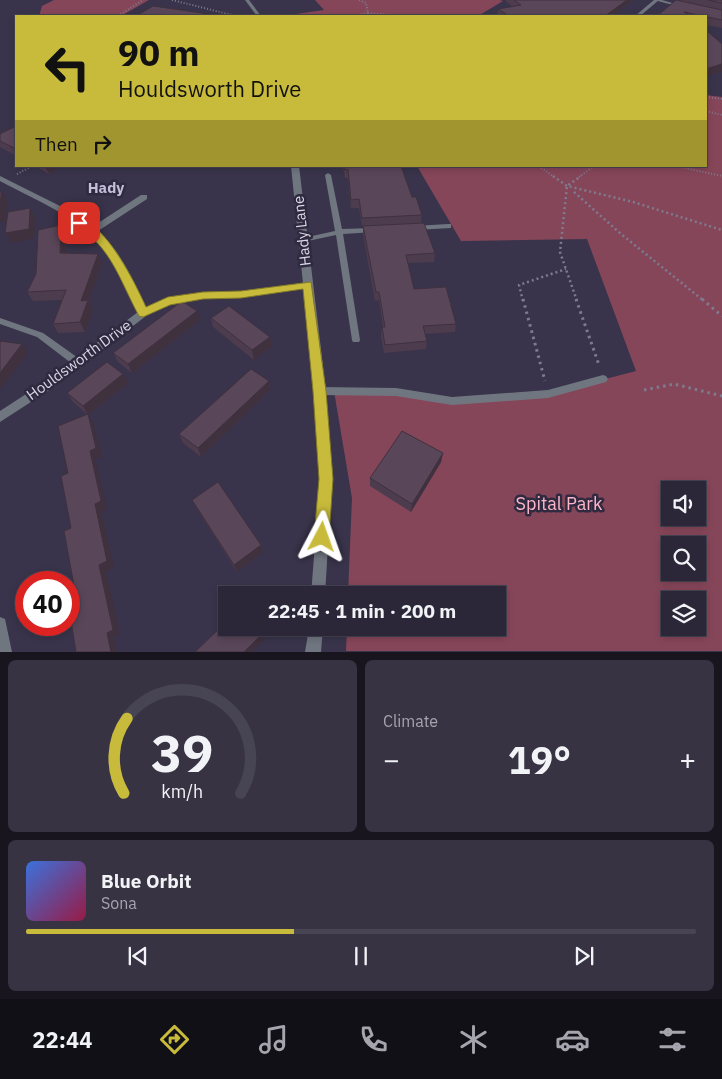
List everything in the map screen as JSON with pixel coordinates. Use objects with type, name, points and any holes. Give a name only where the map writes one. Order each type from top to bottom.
[{"type":"street","points":[[247,0],[258,15]]},
{"type":"street","points":[[638,15],[656,0],[694,9]]},
{"type":"street","name":"Hady Lane","points":[[295,167],[320,391],[326,479],[319,586]]},
{"type":"street","points":[[0,178],[54,207],[92,231],[106,245],[116,260],[130,283],[143,313]]},
{"type":"street","points":[[92,231],[144,197]]},
{"type":"street","name":"Houldsworth Drive","points":[[0,417],[78,363],[143,313],[168,301],[203,296],[241,295],[308,284]]},
{"type":"street","points":[[0,624],[4,652]]},
{"type":"street","points":[[313,652],[315,636]]},
{"type":"lane","points":[[328,175],[356,340]]},
{"type":"lane","points":[[408,228],[448,226]]},
{"type":"lane","points":[[303,240],[339,232],[379,230]]},
{"type":"lane","points":[[0,321],[40,335],[78,363]]},
{"type":"lane","points":[[320,391],[396,392],[452,401],[548,394],[602,379]]},
{"type":"path","points":[[120,15],[143,0]]},
{"type":"path","points":[[172,0],[232,15]]},
{"type":"path","points":[[359,0],[366,3],[368,13]]},
{"type":"path","points":[[357,15],[368,13],[391,15]]},
{"type":"path","points":[[707,96],[722,99]]},
{"type":"path","points":[[707,111],[722,115]]},
{"type":"path","points":[[540,167],[567,186],[633,202],[722,230]]},
{"type":"path","points":[[593,167],[567,186],[560,252],[602,379]]},
{"type":"path","points":[[681,167],[722,176]]},
{"type":"path","points":[[574,192],[621,234],[677,277],[722,316]]},
{"type":"path","points":[[548,394],[520,285],[566,269]]},
{"type":"path","points":[[644,390],[674,384],[722,396]]},
{"type":"green space","points":[[54,0],[149,0],[123,15],[39,15],[42,6]]},
{"type":"green space","points":[[315,0],[503,1],[480,15],[289,15],[324,10]]},
{"type":"green space","name":"Spital Park","points":[[707,95],[722,97],[722,651],[346,651],[347,636],[506,636],[506,586],[348,586],[352,498],[334,391],[396,392],[452,401],[548,394],[636,371],[587,239],[461,241],[418,167],[707,167]]},
{"type":"building","points":[[514,0],[627,0],[606,15],[507,15],[498,9],[521,5]]},
{"type":"building","points":[[676,0],[722,10],[722,20],[707,17],[707,15],[684,12],[688,15],[658,15]]},
{"type":"building","points":[[708,0],[722,0],[722,3]]},
{"type":"building","points":[[153,6],[216,15],[138,15]]},
{"type":"building","points":[[707,31],[722,44],[722,64],[707,67]]},
{"type":"building","points":[[15,126],[15,148],[0,141],[0,134]]},
{"type":"building","points":[[344,167],[401,167],[412,197],[416,197],[422,215],[362,218],[359,199],[351,200],[348,169],[345,170]]},
{"type":"building","points":[[30,208],[29,229],[5,233],[8,212]]},
{"type":"building","points":[[424,223],[435,253],[406,255],[414,289],[446,287],[456,324],[423,326],[427,341],[385,345],[382,327],[385,327],[379,292],[376,292],[363,226]]},
{"type":"building","points":[[61,225],[60,253],[98,254],[81,301],[88,300],[80,322],[53,324],[66,290],[27,292],[36,274],[38,230]]},
{"type":"building","points":[[182,301],[197,311],[128,364],[113,353]]},
{"type":"building","points":[[229,306],[270,337],[252,350],[211,318]]},
{"type":"building","points":[[0,341],[22,344],[0,373]]},
{"type":"building","points":[[107,362],[123,374],[83,406],[67,393]]},
{"type":"building","points":[[251,369],[269,381],[198,448],[179,434]]},
{"type":"building","points":[[88,414],[96,448],[90,451],[101,501],[95,504],[107,561],[99,565],[113,630],[107,633],[111,652],[76,652],[73,636],[80,636],[80,571],[71,571],[64,531],[71,528],[61,476],[68,473],[58,426]]},
{"type":"building","points":[[402,431],[443,453],[412,504],[370,478]]},
{"type":"building","points":[[218,482],[261,545],[234,565],[192,500]]},
{"type":"building","points":[[218,630],[218,636],[260,636],[244,652],[195,652]]},
{"type":"district","name":"Hady","points":[[106,188]]},
{"type":"route","points":[[79,223],[92,231],[106,245],[130,283],[143,313],[168,301],[203,296],[241,295],[308,284],[320,391],[326,479],[322,537]]}]
